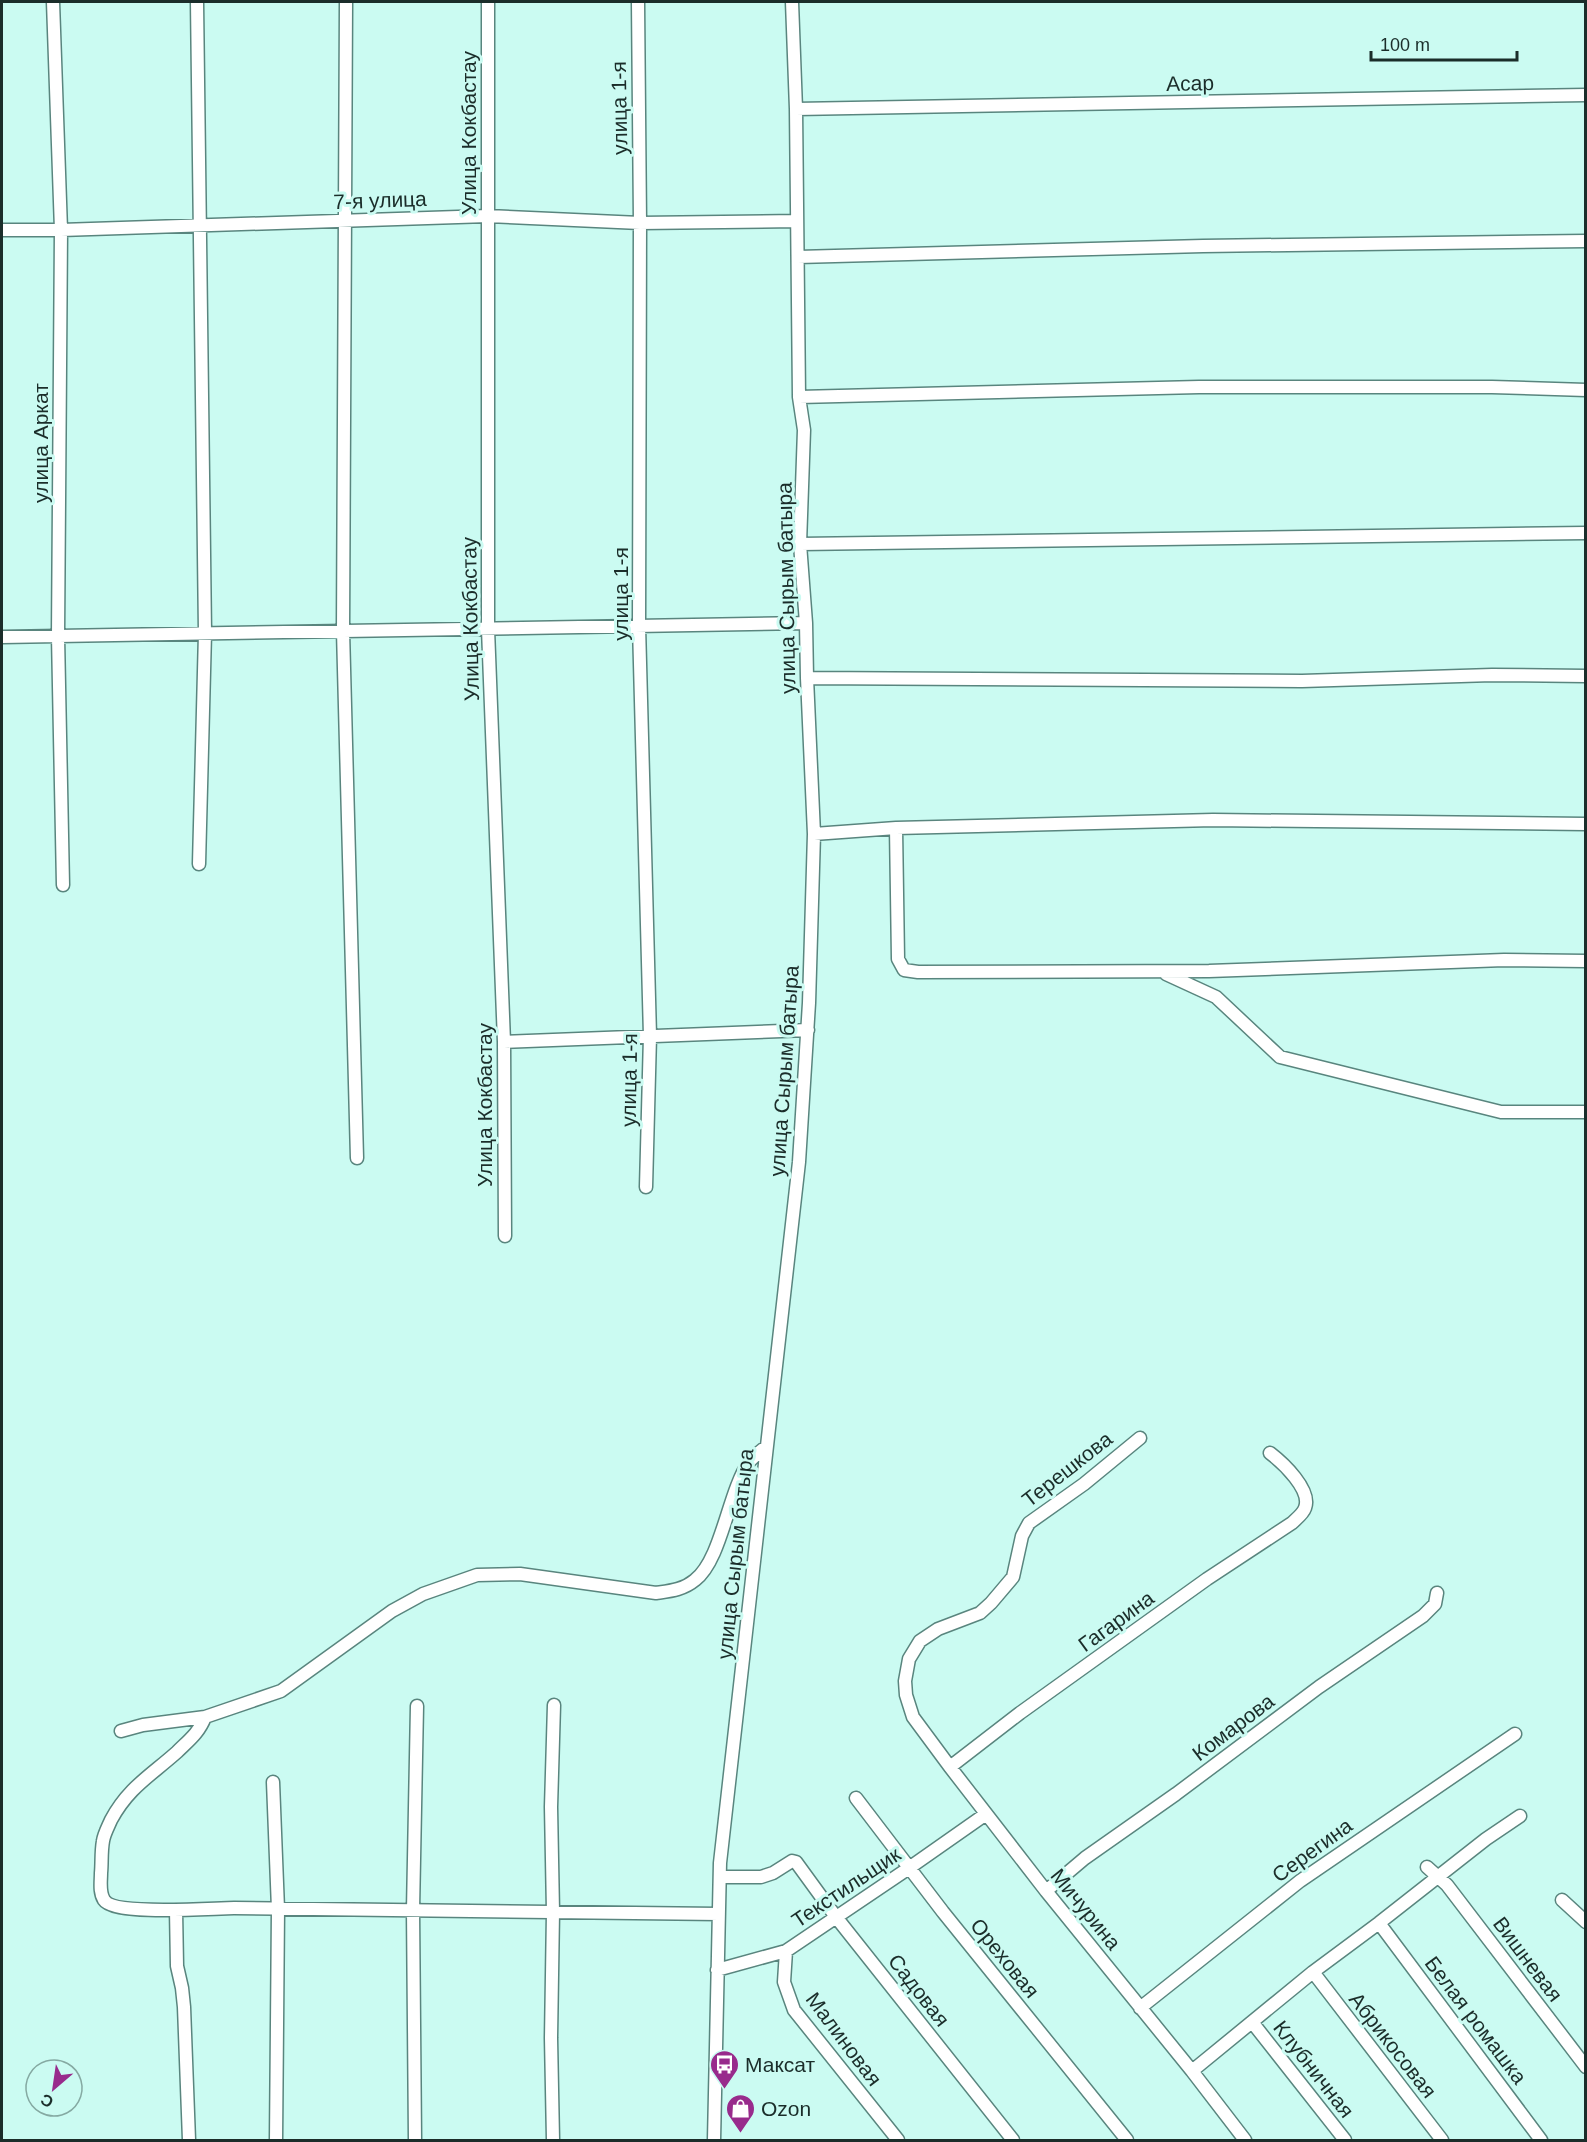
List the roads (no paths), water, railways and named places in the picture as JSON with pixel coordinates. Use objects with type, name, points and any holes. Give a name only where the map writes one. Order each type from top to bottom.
[{"type":"street","name":"улица Аркат","points":[[53,2],[61,230],[58,636],[63,885]]},
{"type":"street","points":[[197,2],[205,633],[199,864]]},
{"type":"street","points":[[346,2],[343,631],[357,1158]]},
{"type":"street","name":"Улица Кокбастау","points":[[488,2],[488,628],[504,1042],[505,1236]]},
{"type":"street","name":"улица 1-я","points":[[638,2],[639,626],[650,1036],[646,1187]]},
{"type":"street","name":"улица Сырым батыра","points":[[715,2139],[720,1876],[799,1162],[808,1030],[814,834],[806,623],[800,543],[804,429],[799,397],[796,109],[792,2]]},
{"type":"street","name":"Асар","points":[[796,109],[1586,95]]},
{"type":"street","name":"7-я улица","points":[[2,230],[488,216],[640,223],[796,221]]},
{"type":"street","points":[[798,257],[1203,246],[1586,241]]},
{"type":"street","points":[[799,397],[1198,387],[1492,387],[1586,390]]},
{"type":"street","points":[[800,543],[1586,533]]},
{"type":"street","points":[[2,637],[806,623]]},
{"type":"street","points":[[807,678],[1302,681],[1492,675],[1586,676]]},
{"type":"street","points":[[814,834],[896,828],[1213,820],[1586,824]]},
{"type":"street","points":[[896,828],[898,959],[904,970],[918,972],[1162,972],[1504,960],[1586,962]]},
{"type":"street","points":[[1162,972],[1216,997],[1280,1057],[1501,1112],[1586,1112]]},
{"type":"street","points":[[504,1042],[808,1030]]},
{"type":"street","name":"Терешкова","points":[[906,1695],[905,1680],[909,1659],[920,1641],[938,1629],[968,1619],[985,1608],[1012,1577],[1022,1536],[1029,1523],[1084,1484],[1140,1438]]},
{"type":"street","points":[[121,1731],[143,1725],[205,1717],[281,1691],[392,1611],[423,1594],[477,1575],[520,1574],[656,1593],[676,1591],[697,1579],[706,1566],[716,1547],[733,1494],[750,1461],[767,1446]]},
{"type":"street","name":"Гагарина","points":[[950,1767],[1020,1713],[1207,1579],[1292,1523],[1305,1508],[1306,1497],[1297,1480],[1282,1462],[1270,1453]]},
{"type":"street","name":"Комарова","points":[[1046,1891],[1085,1858],[1176,1794],[1319,1687],[1423,1616],[1435,1604],[1437,1593]]},
{"type":"street","name":"Мичурина","points":[[906,1695],[913,1717],[950,1767],[1245,2140]]},
{"type":"street","points":[[554,1705],[551,1807],[553,1912],[551,2038],[554,2140]]},
{"type":"street","points":[[415,2140],[413,1910],[417,1706]]},
{"type":"street","points":[[205,1717],[201,1729],[135,1786],[120,1803],[103,1839],[101,1889],[104,1900],[116,1908],[719,1914]]},
{"type":"street","name":"Серегина","points":[[1140,2008],[1300,1881],[1515,1734]]},
{"type":"street","points":[[273,1782],[278,1910],[276,2140]]},
{"type":"street","name":"Ореховая","points":[[855,1798],[1127,2140]]},
{"type":"street","name":"Текстильщик","points":[[717,1970],[786,1951],[986,1814]]},
{"type":"street","points":[[1192,2071],[1313,1972],[1486,1839],[1520,1816]]},
{"type":"street","name":"Садовая","points":[[720,1876],[761,1876],[773,1873],[792,1861],[796,1862],[836,1917],[1013,2140]]},
{"type":"street","name":"Вишневая","points":[[1427,1867],[1447,1885],[1586,2067]]},
{"type":"street","points":[[1562,1900],[1586,1922]]},
{"type":"street","points":[[176,1910],[177,1966],[184,2007],[189,2140]]},
{"type":"street","name":"Белая ромашка","points":[[1379,1923],[1541,2140]]},
{"type":"street","name":"Малиновая","points":[[786,1951],[784,1982],[794,2010],[898,2140]]},
{"type":"street","name":"Абрикосовая","points":[[1313,1972],[1442,2140]]},
{"type":"street","name":"Клубничная","points":[[1252,2022],[1345,2140]]},
{"type":"place","name":"Максат","points":[[724,2090]]},
{"type":"place","name":"Ozon","points":[[740,2134]]}]
